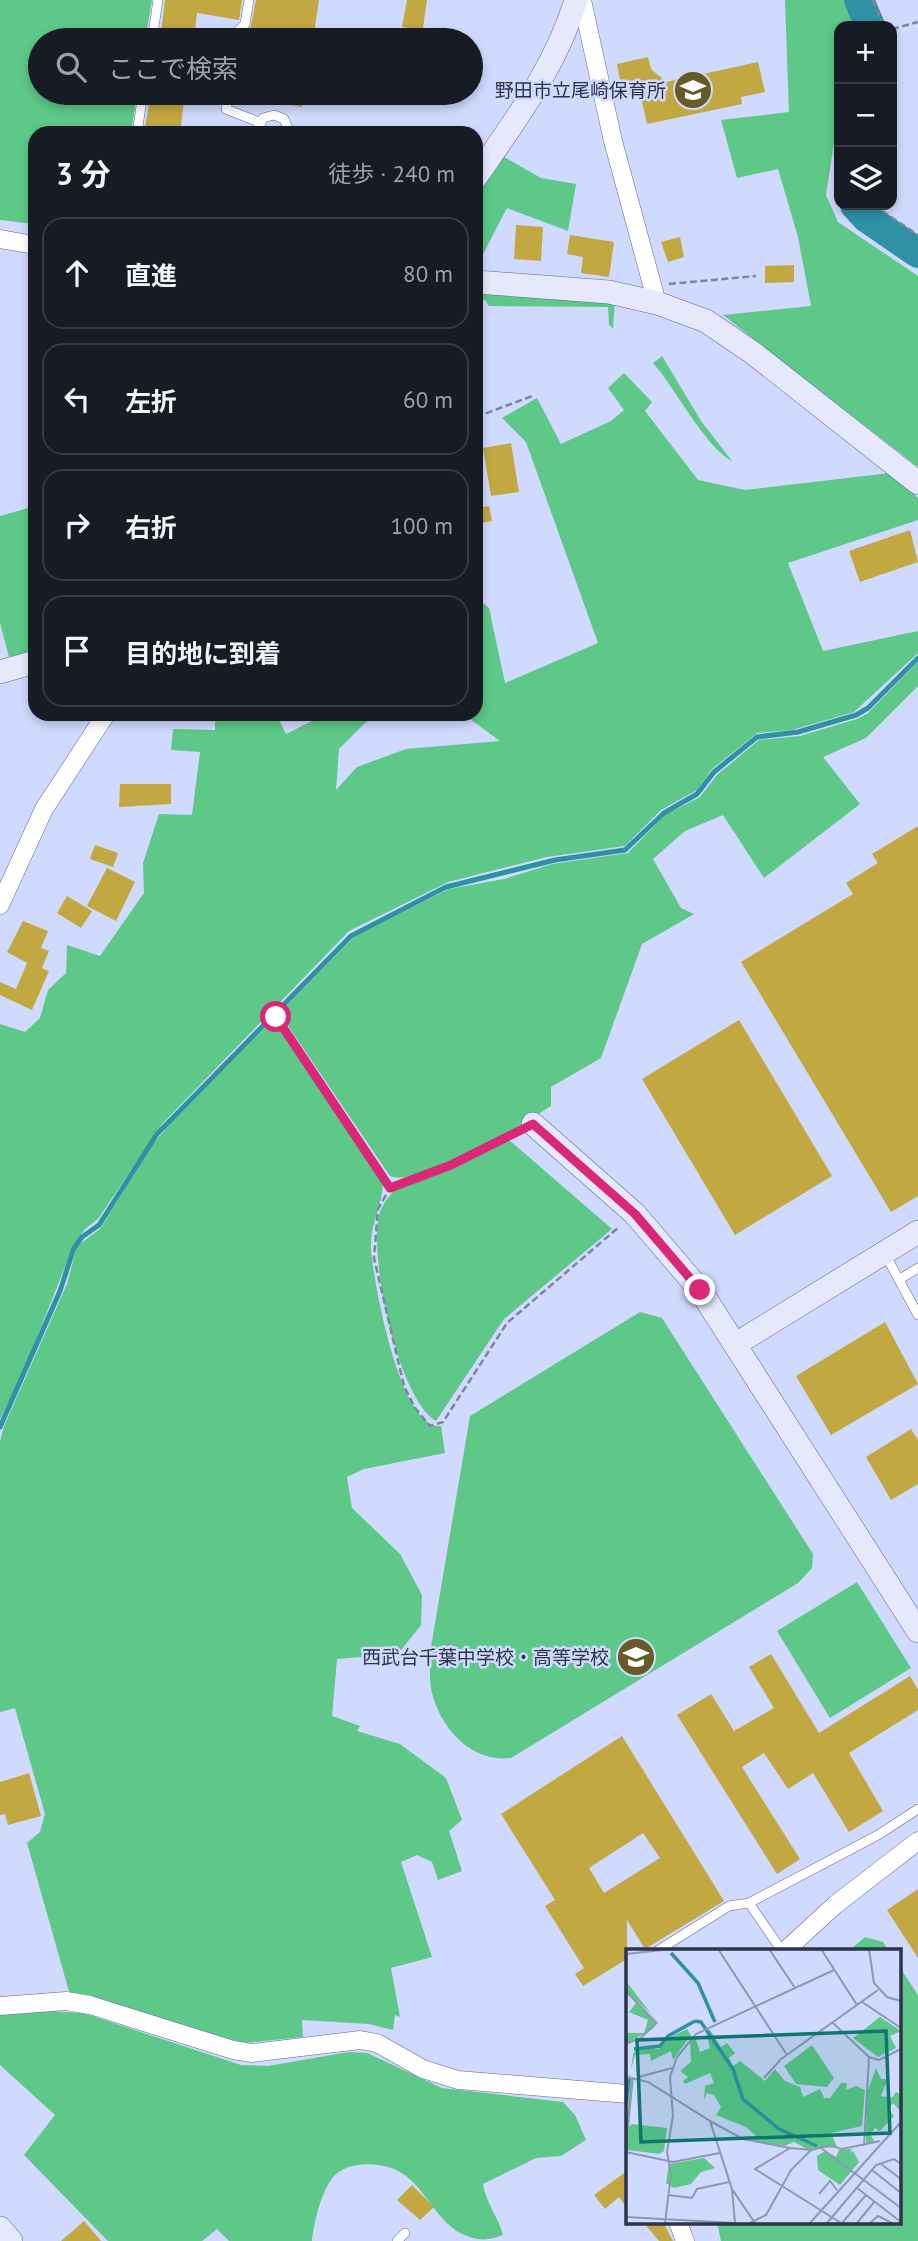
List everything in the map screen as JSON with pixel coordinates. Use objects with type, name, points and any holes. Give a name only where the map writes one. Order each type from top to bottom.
[{"type":"street","points":[[483,167],[539,84],[556,51],[576,0]]},
{"type":"street","points":[[582,0],[613,141],[654,294]]},
{"type":"street","points":[[0,239],[28,244]]},
{"type":"street","points":[[483,282],[654,294],[706,321],[753,353],[918,483]]},
{"type":"street","points":[[0,672],[28,664]]},
{"type":"street","points":[[0,905],[44,808],[101,721]]},
{"type":"street","points":[[533,1124],[635,1214],[700,1290],[918,1631]]},
{"type":"street","points":[[736,1344],[918,1232]]},
{"type":"street","points":[[785,1949],[835,1905],[918,1840]]},
{"type":"street","points":[[0,2006],[66,2001],[233,2050],[252,2053],[360,2040],[377,2043],[423,2069],[457,2080],[626,2094]]},
{"type":"street","points":[[679,2224],[685,2241]]},
{"type":"street","points":[[0,2228],[11,2241]]},
{"type":"lane","points":[[154,28],[158,0]]},
{"type":"lane","points":[[241,28],[245,24],[248,0]]},
{"type":"lane","points":[[137,126],[141,105]]},
{"type":"lane","points":[[227,105],[226,109],[259,122]]},
{"type":"lane","points":[[258,126],[268,116],[279,116],[288,126]]},
{"type":"lane","points":[[884,1253],[918,1315]]},
{"type":"lane","points":[[900,1279],[918,1268]]},
{"type":"lane","points":[[660,1949],[729,1906],[749,1903],[878,1835],[918,1809]]},
{"type":"lane","points":[[749,1903],[782,1949]]},
{"type":"lane","points":[[397,2241],[405,2233]]},
{"type":"path","points":[[873,0],[881,21]]},
{"type":"path","points":[[897,28],[918,22]]},
{"type":"path","points":[[880,210],[918,235]]},
{"type":"path","points":[[654,294],[756,276]]},
{"type":"path","points":[[483,414],[535,395]]},
{"type":"path","points":[[271,1012],[390,1188]]},
{"type":"path","points":[[533,1124],[451,1165],[390,1188],[378,1209],[374,1258],[388,1328],[404,1386],[415,1408],[430,1426],[443,1422],[507,1324],[548,1285],[635,1214]]},
{"type":"green space","points":[[0,0],[152,0],[147,28],[28,28],[28,105],[135,105],[132,126],[28,126],[28,223],[0,220]]},
{"type":"green space","points":[[785,0],[849,0],[859,21],[834,21],[834,143],[826,195],[838,222],[918,276],[918,467],[723,315],[811,306],[798,237],[778,169],[737,178],[721,120],[789,112]]},
{"type":"green space","points":[[499,154],[541,178],[576,184],[568,231],[507,208],[483,254],[483,178]]},
{"type":"green space","points":[[483,293],[615,299],[613,329],[609,325],[608,307],[489,306]]},
{"type":"green space","points":[[662,356],[701,421],[732,461],[701,431],[653,363]]},
{"type":"green space","points":[[624,373],[652,402],[645,411],[698,480],[745,490],[890,473],[918,498],[918,520],[788,563],[823,651],[918,631],[918,653],[854,712],[792,730],[757,733],[712,769],[697,790],[661,810],[625,846],[547,857],[448,882],[349,931],[162,1124],[98,1219],[85,1229],[74,1244],[22,1375],[0,1419],[0,1024],[25,1032],[40,1018],[48,990],[66,973],[67,945],[100,956],[144,893],[143,863],[159,814],[192,815],[200,752],[171,750],[173,729],[215,730],[215,721],[280,721],[286,734],[312,721],[368,721],[339,749],[336,790],[357,767],[406,749],[500,741],[473,721],[483,721],[483,603],[489,608],[505,683],[598,643],[526,442],[502,418],[537,398],[561,444],[611,421],[624,410],[608,388]]},
{"type":"green space","points":[[28,508],[28,652],[9,657],[0,623],[0,516]]},
{"type":"green space","points":[[918,662],[918,686],[866,738],[823,757],[860,804],[764,878],[723,815],[685,831],[653,859],[681,908],[694,914],[642,944],[601,1058],[551,1087],[551,1106],[496,1140],[425,1173],[405,1177],[390,1176],[282,1017],[275,1022],[383,1184],[372,1231],[371,1248],[383,1320],[401,1380],[413,1405],[426,1421],[441,1426],[445,1453],[364,1469],[347,1477],[352,1508],[400,1554],[422,1595],[421,1625],[398,1654],[337,1659],[332,1716],[360,1726],[357,1731],[400,1744],[446,1778],[462,1820],[449,1831],[462,1871],[438,1880],[432,1862],[417,1855],[401,1862],[432,1957],[391,1968],[400,2017],[395,2015],[393,2030],[369,2024],[302,2020],[303,2037],[245,2043],[70,1995],[27,1843],[40,1832],[45,1814],[15,1708],[0,1712],[0,1441],[4,1426],[67,1284],[77,1246],[100,1229],[153,1144],[170,1124],[354,937],[449,889],[504,879],[552,864],[628,853],[665,815],[700,797],[717,775],[759,740],[800,736],[857,719],[868,713]]},
{"type":"green space","points":[[508,1139],[612,1229],[504,1319],[436,1421],[422,1407],[410,1385],[390,1326],[378,1263],[379,1216],[388,1198],[404,1183],[457,1165]]},
{"type":"green space","points":[[640,1312],[662,1318],[813,1554],[812,1568],[798,1583],[511,1758],[483,1755],[460,1741],[451,1731],[436,1706],[430,1678],[430,1653],[470,1416]]},
{"type":"green space","points":[[857,1582],[911,1668],[830,1718],[777,1631]]},
{"type":"green space","points":[[865,1937],[883,1942],[887,1949],[851,1949]]},
{"type":"green space","points":[[900,1968],[918,1995],[918,2241],[721,2241],[717,2224],[900,2224]]},
{"type":"green space","points":[[51,2011],[83,2013],[241,2065],[268,2066],[349,2052],[367,2053],[442,2088],[563,2102],[575,2115],[586,2140],[561,2156],[536,2158],[483,2184],[503,2235],[492,2238],[478,2239],[462,2234],[439,2215],[406,2176],[381,2165],[370,2164],[351,2166],[330,2181],[319,2206],[312,2241],[229,2241],[217,2229],[202,2241],[108,2241],[24,2155],[55,2115],[0,2065],[0,2015]]},
{"type":"building","points":[[165,0],[242,0],[239,20],[197,13],[195,28],[162,28]]},
{"type":"building","points":[[256,0],[319,0],[315,28],[250,28]]},
{"type":"building","points":[[407,0],[427,0],[423,28],[402,27]]},
{"type":"building","points":[[648,57],[651,69],[666,82],[758,62],[765,92],[741,97],[742,104],[647,124],[640,93],[623,96],[617,64]]},
{"type":"building","points":[[149,105],[184,105],[181,126],[145,126]]},
{"type":"building","points":[[516,225],[543,227],[541,261],[514,259]]},
{"type":"building","points":[[570,235],[614,242],[609,277],[581,273],[583,257],[567,254]]},
{"type":"building","points":[[680,237],[684,257],[668,262],[661,242]]},
{"type":"building","points":[[794,265],[794,282],[765,283],[765,266]]},
{"type":"building","points":[[511,443],[519,492],[491,496],[483,448]]},
{"type":"building","points":[[489,506],[492,521],[483,523],[483,507]]},
{"type":"building","points":[[910,530],[918,562],[860,582],[849,551]]},
{"type":"building","points":[[120,784],[171,784],[171,804],[119,807]]},
{"type":"building","points":[[918,826],[918,1196],[891,1212],[741,962],[853,894],[846,883],[878,863],[872,854]]},
{"type":"building","points":[[95,845],[118,853],[113,867],[90,859]]},
{"type":"building","points":[[107,868],[135,882],[116,921],[87,906]]},
{"type":"building","points":[[67,896],[92,911],[81,928],[57,913]]},
{"type":"building","points":[[23,921],[48,931],[41,948],[49,951],[42,968],[49,971],[32,1010],[0,995],[0,982],[16,989],[27,963],[7,952]]},
{"type":"building","points":[[739,1020],[832,1176],[735,1235],[642,1079]]},
{"type":"building","points":[[885,1322],[918,1384],[831,1435],[796,1376]]},
{"type":"building","points":[[911,1429],[918,1440],[918,1484],[891,1500],[866,1457]]},
{"type":"building","points":[[771,1654],[819,1733],[910,1676],[918,1690],[918,1710],[849,1753],[883,1811],[849,1832],[813,1773],[788,1789],[764,1753],[742,1767],[800,1859],[777,1874],[677,1715],[711,1694],[734,1731],[774,1708],[749,1667]]},
{"type":"building","points":[[622,1736],[724,1901],[645,1949],[627,1920],[626,1960],[583,1986],[575,1974],[584,1968],[545,1906],[555,1900],[501,1814]],"holes":[[[643,1833],[660,1858],[604,1893],[589,1868]]]},
{"type":"building","points":[[29,1773],[41,1816],[8,1825],[5,1814],[0,1815],[0,1782]]},
{"type":"building","points":[[918,1889],[918,1958],[887,1910]]},
{"type":"building","points":[[626,2172],[626,2207],[619,2197],[605,2209],[594,2195]]},
{"type":"building","points":[[412,2185],[434,2207],[420,2220],[397,2200]]},
{"type":"building","points":[[84,2221],[101,2241],[61,2241]]},
{"type":"building","points":[[645,2224],[664,2224],[673,2241],[659,2241]]},
{"type":"waterway","points":[[859,0],[868,21]]},
{"type":"waterway","points":[[860,210],[918,253]]},
{"type":"waterway","points":[[0,1427],[60,1291],[74,1248],[82,1237],[99,1225],[157,1134],[351,936],[446,887],[555,860],[625,850],[664,813],[697,794],[714,772],[757,737],[798,732],[856,715],[868,708],[918,658]]},
{"type":"place","name":"野田市立尾崎保育所","points":[[693,90]]},
{"type":"place","name":"西武台千葉中学校・高等学校","points":[[636,1657]]},
{"type":"route","points":[[276,1017],[390,1188],[451,1165],[533,1124],[635,1214],[700,1290]]}]
